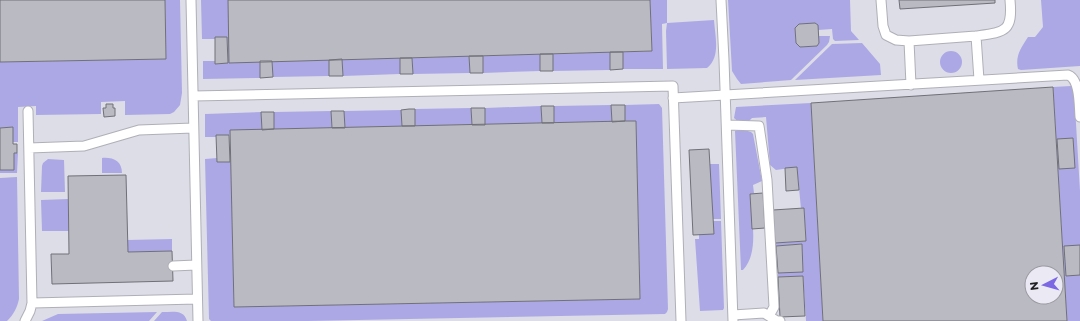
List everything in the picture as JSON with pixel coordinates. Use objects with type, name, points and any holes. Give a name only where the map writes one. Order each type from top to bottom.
[{"type":"lane","points":[[191,0],[198,321]]},
{"type":"lane","points":[[721,0],[726,96],[733,318],[764,313],[777,321],[780,321]]},
{"type":"lane","points":[[881,0],[883,26],[886,35],[896,40],[909,41],[996,34],[1003,31],[1007,27],[1010,20],[1010,0]]},
{"type":"lane","points":[[976,36],[979,80]]},
{"type":"lane","points":[[909,41],[911,85]]},
{"type":"lane","points":[[674,98],[1070,75],[1075,79],[1078,86],[1080,118]]},
{"type":"lane","points":[[193,96],[673,86],[681,321]]},
{"type":"lane","points":[[25,321],[32,303],[28,111]]},
{"type":"lane","points":[[727,125],[759,126],[767,180],[774,307],[769,316]]},
{"type":"lane","points":[[29,148],[84,146],[140,130],[193,128]]},
{"type":"lane","points":[[173,266],[196,265]]},
{"type":"lane","points":[[32,303],[197,299]]},
{"type":"shaded area","points":[[165,0],[180,0],[182,93],[180,105],[174,112],[170,114],[125,115],[125,101],[101,102],[101,114],[36,115],[36,106],[18,107],[18,142],[13,142],[13,127],[0,128],[0,62],[166,59]]},
{"type":"shaded area","points":[[201,0],[228,0],[260,61],[260,78],[203,79],[203,61],[215,61],[215,64],[228,62],[227,37],[202,39]]},
{"type":"shaded area","points":[[650,0],[667,0],[667,23],[662,24],[663,69],[623,69],[623,52],[652,51]]},
{"type":"shaded area","points":[[728,0],[850,0],[851,31],[859,40],[835,41],[833,39],[832,29],[818,30],[818,25],[815,23],[799,24],[795,28],[796,43],[800,47],[817,46],[819,43],[819,36],[830,36],[827,45],[791,80],[741,84],[732,71]]},
{"type":"shaded area","points":[[1041,0],[1080,0],[1080,66],[1018,69],[1017,60],[1023,45],[1028,37],[1035,37],[1043,27]]},
{"type":"shaded area","points":[[714,20],[716,52],[707,68],[667,69],[667,23]]},
{"type":"shaded area","points":[[862,43],[880,64],[881,75],[795,80],[832,44]]},
{"type":"shaded area","points":[[951,51],[959,54],[962,62],[959,70],[951,73],[943,70],[940,62],[943,54]]},
{"type":"shaded area","points":[[610,52],[610,70],[553,71],[553,54]]},
{"type":"shaded area","points":[[540,54],[540,71],[483,73],[483,56]]},
{"type":"shaded area","points":[[469,56],[470,73],[413,74],[412,58]]},
{"type":"shaded area","points":[[400,58],[400,74],[343,76],[342,59]]},
{"type":"shaded area","points":[[329,60],[329,76],[273,77],[272,61]]},
{"type":"shaded area","points":[[1071,86],[1074,90],[1080,191],[1080,321],[1067,321],[1053,87]]},
{"type":"shaded area","points":[[811,103],[823,321],[806,321],[803,276],[778,277],[778,273],[803,271],[802,244],[776,246],[776,243],[806,241],[804,208],[801,209],[797,167],[776,170],[770,165],[766,117],[752,118],[745,122],[734,118],[736,107]]},
{"type":"shaded area","points":[[659,104],[662,108],[668,309],[665,314],[308,321],[211,321],[209,319],[205,159],[217,158],[217,162],[231,162],[234,307],[640,299],[636,121],[625,121],[625,105]]},
{"type":"shaded area","points":[[611,105],[612,122],[554,123],[554,106]]},
{"type":"shaded area","points":[[541,106],[542,123],[485,125],[485,108]]},
{"type":"shaded area","points":[[471,108],[472,125],[415,126],[415,109]]},
{"type":"shaded area","points":[[401,110],[402,126],[345,128],[344,111]]},
{"type":"shaded area","points":[[331,111],[332,128],[274,129],[274,112]]},
{"type":"shaded area","points":[[261,112],[262,130],[230,135],[216,135],[216,137],[205,137],[205,114]]},
{"type":"shaded area","points":[[741,129],[753,134],[762,181],[753,185],[754,193],[750,194],[753,223],[753,244],[748,263],[743,270],[741,270],[735,131]]},
{"type":"shaded area","points":[[14,153],[18,153],[17,173],[0,173],[0,170],[14,170]]},
{"type":"shaded area","points":[[102,158],[110,158],[119,163],[122,173],[102,173]]},
{"type":"shaded area","points":[[48,159],[64,160],[65,192],[41,192],[42,166]]},
{"type":"shaded area","points":[[709,164],[719,164],[721,219],[712,219]]},
{"type":"shaded area","points":[[17,177],[19,299],[15,311],[7,321],[0,321],[0,178]]},
{"type":"shaded area","points":[[68,199],[69,231],[42,231],[41,200]]},
{"type":"shaded area","points":[[712,221],[721,221],[724,308],[723,310],[700,311],[695,239],[699,239],[699,234]]},
{"type":"shaded area","points":[[172,239],[172,251],[128,252],[127,240]]},
{"type":"shaded area","points":[[157,312],[149,321],[42,321],[58,314]]},
{"type":"shaded area","points":[[162,312],[180,313],[187,321],[154,321]]},
{"type":"building","points":[[0,0],[165,0],[166,59],[0,62]]},
{"type":"building","points":[[228,0],[650,0],[652,51],[229,63]]},
{"type":"building","points":[[899,0],[995,0],[995,3],[900,9]]},
{"type":"building","points":[[815,23],[818,25],[819,43],[817,46],[800,47],[796,43],[795,28],[799,24]]},
{"type":"building","points":[[215,37],[227,37],[228,63],[215,64]]},
{"type":"building","points":[[610,52],[623,52],[623,69],[610,70]]},
{"type":"building","points":[[540,54],[553,54],[553,71],[540,71]]},
{"type":"building","points":[[469,56],[483,56],[483,73],[470,73]]},
{"type":"building","points":[[400,58],[412,58],[413,74],[400,74]]},
{"type":"building","points":[[342,59],[343,76],[329,76],[329,60]]},
{"type":"building","points":[[260,61],[272,61],[273,77],[260,78]]},
{"type":"building","points":[[1053,87],[1064,265],[1024,265],[1024,305],[1064,305],[1064,271],[1067,321],[823,321],[811,103]]},
{"type":"building","points":[[106,104],[113,104],[113,108],[115,108],[115,116],[104,117],[103,108],[106,108]]},
{"type":"building","points":[[611,105],[625,105],[625,121],[612,122]]},
{"type":"building","points":[[541,106],[554,106],[554,123],[542,123]]},
{"type":"building","points":[[471,108],[485,108],[485,125],[472,125]]},
{"type":"building","points":[[415,109],[415,126],[402,126],[401,110]]},
{"type":"building","points":[[331,111],[344,111],[345,128],[332,128]]},
{"type":"building","points":[[261,112],[274,112],[274,129],[262,130]]},
{"type":"building","points":[[636,121],[640,299],[234,307],[230,130]]},
{"type":"building","points":[[13,127],[13,144],[17,144],[17,153],[14,153],[14,170],[0,170],[0,128]]},
{"type":"building","points":[[216,135],[229,135],[230,162],[217,162]]},
{"type":"building","points":[[1073,138],[1075,168],[1059,169],[1057,139]]},
{"type":"building","points":[[709,149],[714,234],[693,235],[689,150]]},
{"type":"building","points":[[797,167],[799,190],[786,191],[785,168]]},
{"type":"building","points":[[126,175],[128,252],[172,251],[173,281],[52,284],[51,254],[69,254],[68,176]]},
{"type":"building","points":[[763,193],[765,228],[752,229],[750,194]]},
{"type":"building","points":[[804,208],[806,241],[775,243],[773,210]]},
{"type":"building","points":[[802,244],[803,272],[778,273],[776,246]]},
{"type":"building","points":[[1080,245],[1080,275],[1066,276],[1064,246]]},
{"type":"building","points":[[803,276],[805,316],[780,317],[778,277]]}]
